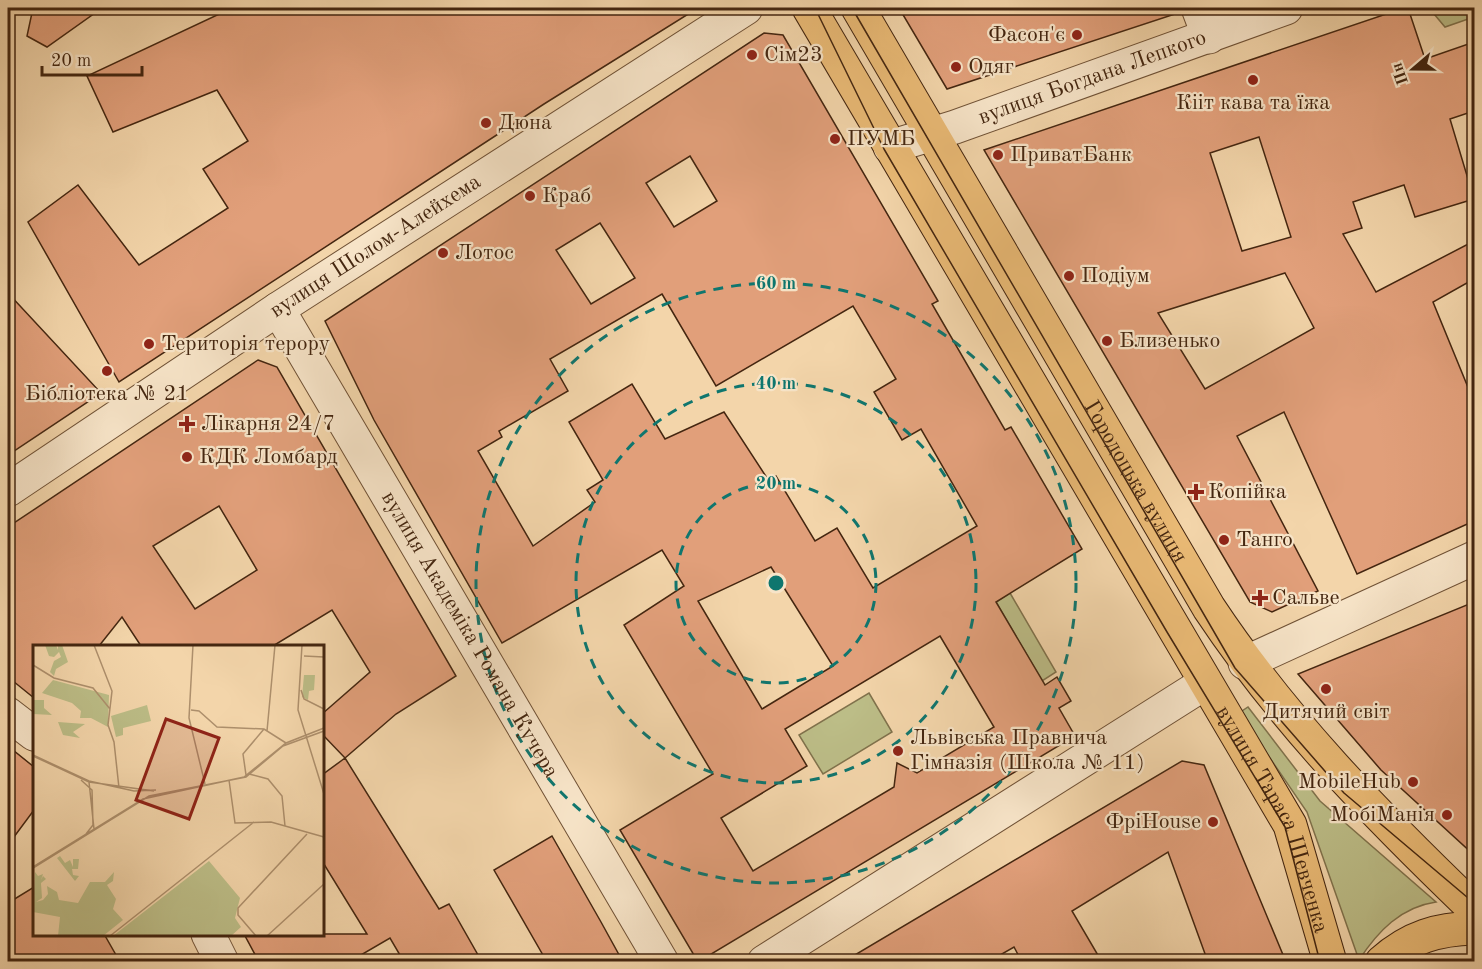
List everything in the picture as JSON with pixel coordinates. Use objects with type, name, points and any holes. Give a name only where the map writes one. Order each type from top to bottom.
[{"type":"main road","name":"Городоцька вулиця","points":[[809,8],[1205,683]]},
{"type":"main road","name":"Городоцька вулиця","points":[[858,8],[1209,608],[1245,663],[1350,787],[1474,909]]},
{"type":"main road","name":"вулиця Тараса Шевченка","points":[[1205,683],[1290,825],[1330,962]]},
{"type":"main road","points":[[1382,962],[1396,950],[1418,937],[1453,929],[1474,928]]},
{"type":"street","name":"вулиця Шолом-Алейхема","points":[[8,490],[278,309],[746,8]]},
{"type":"street","name":"вулиця Богдана Лепкого","points":[[890,147],[932,134],[1204,22],[1286,8]]},
{"type":"street","name":"вулиця Академіка Романа Кучера","points":[[278,309],[662,962]]},
{"type":"street","points":[[1245,663],[1474,558]]},
{"type":"street","points":[[764,962],[1205,683]]},
{"type":"street","points":[[8,714],[33,733]]},
{"type":"street","points":[[209,936],[222,962]]},
{"type":"green space","points":[[1429,8],[1474,8],[1474,17],[1445,27]]},
{"type":"green space","points":[[1010,593],[1056,672],[1042,681],[996,602]]},
{"type":"green space","points":[[869,693],[892,732],[823,774],[799,735]]},
{"type":"green space","points":[[1248,707],[1320,801],[1436,902],[1401,915],[1382,930],[1359,960],[1307,812],[1239,713]]},
{"type":"building","points":[[33,8],[102,8],[47,47],[27,36]]},
{"type":"building","points":[[232,8],[698,8],[544,104],[119,382],[28,222],[78,185],[139,265],[228,208],[203,169],[248,141],[217,90],[113,132],[87,76]]},
{"type":"building","points":[[899,8],[1177,8],[1178,13],[947,89]]},
{"type":"building","points":[[1404,8],[1408,8],[1425,59],[1474,42],[1474,111],[1450,119],[1474,199],[1415,217],[1404,185],[1353,202],[1362,228],[1343,234],[1376,292],[1474,241],[1474,279],[1433,302],[1474,402],[1474,521],[1357,574],[1284,412],[1237,436],[1318,591],[1272,612],[1250,602],[984,150]],"holes":[[[1259,137],[1291,237],[1242,251],[1210,153]],[[1285,273],[1314,328],[1205,389],[1158,313]]]},
{"type":"building","points":[[764,33],[783,35],[938,301],[932,304],[1005,430],[1011,427],[1082,549],[996,602],[1045,685],[1057,677],[1071,701],[1059,708],[1075,736],[698,962],[620,830],[713,774],[624,625],[684,586],[662,550],[502,643],[374,420],[325,321]],"holes":[[[690,156],[717,201],[674,227],[646,183]],[[600,223],[635,278],[591,304],[556,250]],[[662,294],[716,386],[853,306],[896,379],[874,392],[902,440],[921,429],[977,526],[873,588],[837,528],[815,541],[776,476],[769,481],[724,412],[665,439],[632,384],[569,422],[603,480],[587,490],[595,502],[533,546],[478,451],[502,437],[499,431],[568,391],[550,359]],[[771,567],[833,666],[762,709],[698,601]],[[940,636],[994,727],[917,773],[897,763],[894,787],[753,871],[721,818],[807,766],[785,729]]]},
{"type":"building","points":[[8,293],[101,393],[8,455]]},
{"type":"building","points":[[258,360],[277,367],[456,676],[396,714],[345,758],[324,736],[324,712],[370,672],[332,610],[275,645],[140,645],[122,617],[100,645],[33,645],[33,697],[8,677],[8,527]],"holes":[[[219,506],[257,570],[195,609],[153,546]]]},
{"type":"building","points":[[1474,602],[1474,855],[1381,770],[1298,674]]},
{"type":"building","points":[[8,746],[33,766],[33,811],[8,845]]},
{"type":"building","points":[[345,758],[439,909],[449,904],[482,962],[404,962],[390,938],[349,962],[259,962],[245,936],[367,934],[324,864],[324,774]]},
{"type":"building","points":[[1182,761],[1204,765],[1286,962],[1208,962],[1168,852],[1072,911],[1102,962],[1022,962],[1014,947],[988,962],[843,962]]},
{"type":"building","points":[[552,836],[623,962],[547,962],[494,870]]},
{"type":"building","points":[[33,888],[33,936],[105,936],[120,962],[8,962],[8,903]]},
{"type":"tram line","points":[[815,8],[884,149],[1167,632],[1285,827],[1320,962]]},
{"type":"tram line","points":[[852,8],[1235,668],[1344,793],[1474,903]]},
{"type":"place","name":"Фасон'є","points":[[1077,35]]},
{"type":"place","name":"Сім23","points":[[752,55]]},
{"type":"place","name":"Одяг","points":[[956,67]]},
{"type":"place","name":"Кііт кава та їжа","points":[[1253,80]]},
{"type":"place","name":"Дюна","points":[[486,123]]},
{"type":"place","name":"ПУМБ","points":[[835,139]]},
{"type":"place","name":"ПриватБанк","points":[[998,155]]},
{"type":"place","name":"Краб","points":[[530,196]]},
{"type":"place","name":"Лотос","points":[[443,253]]},
{"type":"place","name":"Подіум","points":[[1069,276]]},
{"type":"place","name":"Близенько","points":[[1107,341]]},
{"type":"place","name":"Територія терору","points":[[149,344]]},
{"type":"place","name":"Бібліотека № 21","points":[[107,371]]},
{"type":"place","name":"Лікарня 24/7","points":[[187,424]]},
{"type":"place","name":"КДК Ломбард","points":[[187,457]]},
{"type":"place","name":"Копійка","points":[[1196,492]]},
{"type":"place","name":"Танго","points":[[1224,540]]},
{"type":"place","name":"Сальве","points":[[1260,598]]},
{"type":"place","name":"Дитячий світ","points":[[1326,689]]},
{"type":"place","name":"Львівська Правнича Гімназія (Школа № 11)","points":[[898,751]]},
{"type":"place","name":"MobileHub","points":[[1413,782]]},
{"type":"place","name":"МобіМанія","points":[[1447,815]]},
{"type":"place","name":"ФріHouse","points":[[1213,822]]}]
